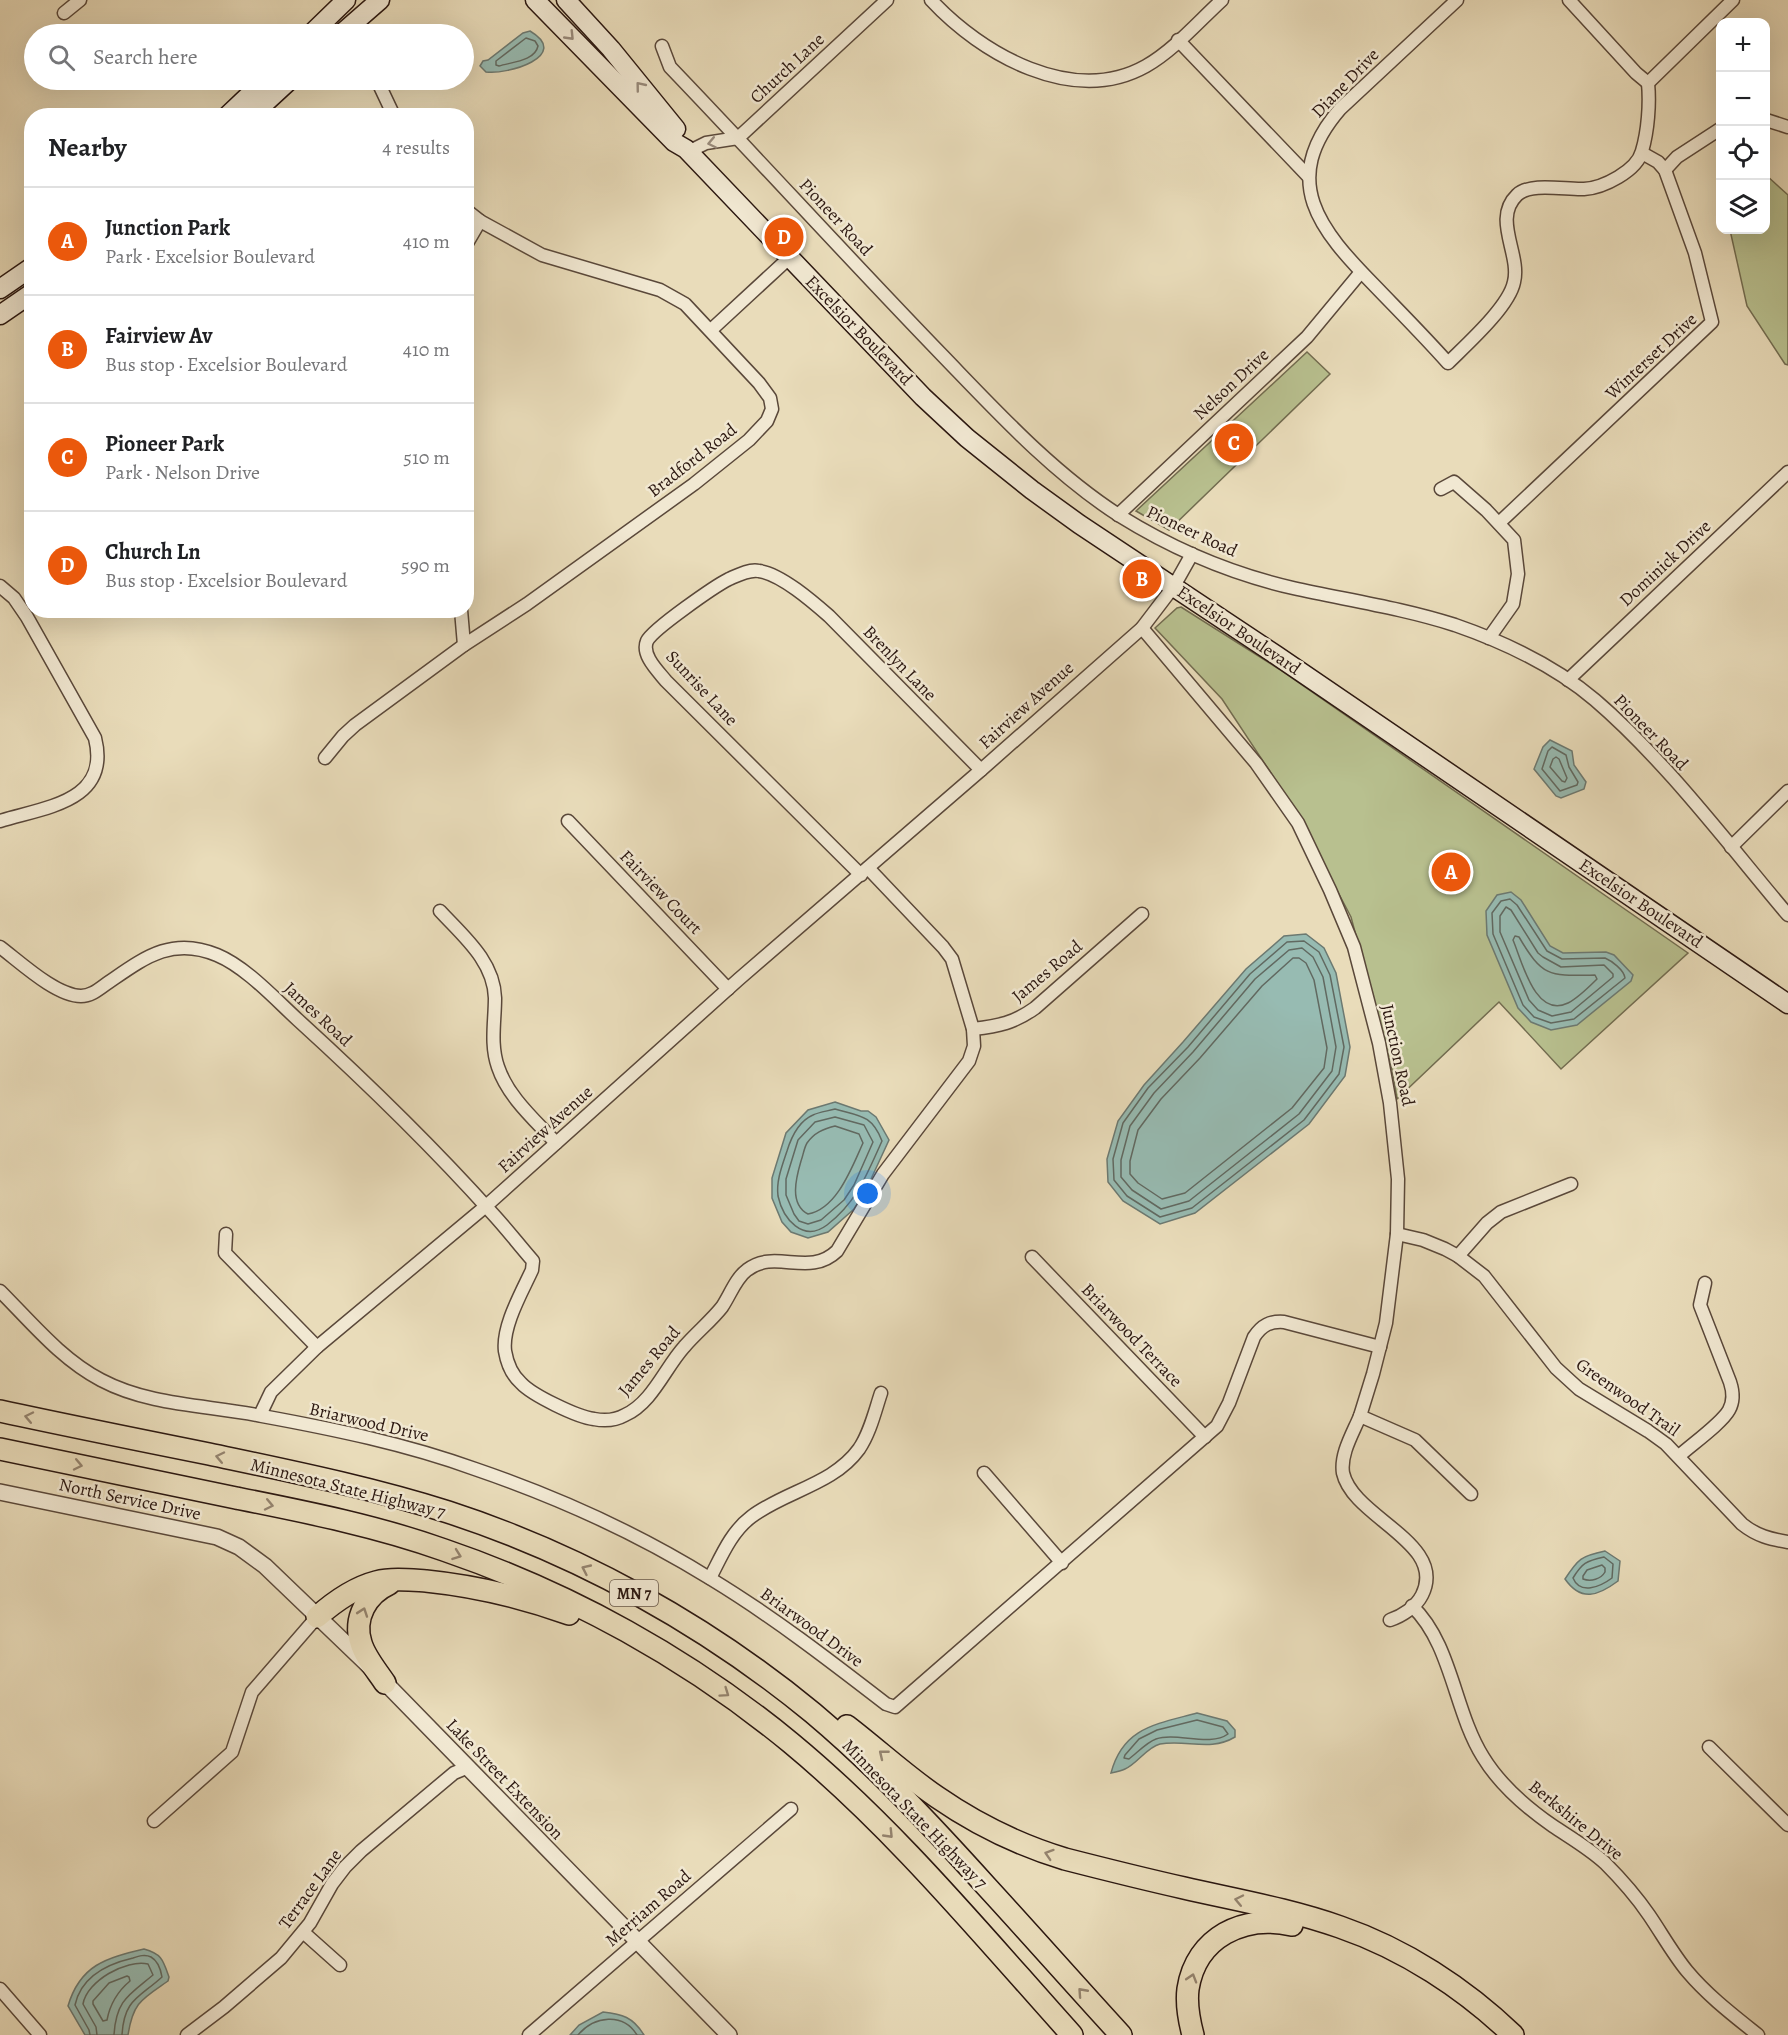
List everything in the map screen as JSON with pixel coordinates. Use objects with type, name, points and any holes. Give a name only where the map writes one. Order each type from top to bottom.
[{"type":"highway","name":"Minnesota State Highway 7","points":[[0,1411],[390,1495],[451,1513],[540,1547],[605,1577],[697,1629],[780,1687],[869,1763],[932,1826],[1121,2035]]},
{"type":"highway","name":"Minnesota State Highway 7","points":[[0,1449],[290,1509],[397,1535],[444,1550],[532,1584],[617,1626],[676,1661],[747,1709],[851,1796],[927,1875],[1072,2035]]},
{"type":"highway","points":[[385,1683],[360,1642],[359,1623],[365,1604],[371,1596],[399,1580]]},
{"type":"highway","points":[[317,1617],[354,1591],[378,1582],[399,1580],[470,1587],[525,1599],[587,1620],[676,1661]]},
{"type":"highway","points":[[697,1629],[788,1681],[936,1796],[1001,1834],[1065,1859],[1290,1912],[1350,1930],[1394,1950],[1442,1978],[1485,2009],[1513,2035]]},
{"type":"highway","points":[[1192,2035],[1188,2011],[1188,1990],[1190,1979],[1199,1960],[1211,1944],[1229,1931],[1239,1926],[1264,1921],[1277,1921],[1315,1931],[1346,1941],[1391,1961],[1446,1993],[1497,2035]]},
{"type":"main road","points":[[321,24],[346,0]]},
{"type":"main road","points":[[355,24],[380,0]]},
{"type":"main road","name":"Excelsior Boulevard","points":[[535,0],[666,134],[687,150],[923,397],[967,438],[1046,501],[1788,1004]]},
{"type":"main road","name":"Excelsior Boulevard","points":[[566,0],[611,49],[682,135],[687,150]]},
{"type":"main road","points":[[578,0],[611,49]]},
{"type":"main road","points":[[235,108],[254,90]]},
{"type":"main road","points":[[260,108],[279,90]]},
{"type":"main road","points":[[0,289],[24,272]]},
{"type":"main road","points":[[0,315],[24,298]]},
{"type":"street","points":[[64,13],[80,0]]},
{"type":"street","name":"Church Lane","points":[[738,138],[887,0]]},
{"type":"street","points":[[931,0],[958,27],[980,44],[1005,58],[1059,77],[1088,80],[1108,79],[1128,74],[1147,65],[1164,54],[1222,0]]},
{"type":"street","name":"Diane Drive","points":[[1457,0],[1340,109],[1327,124],[1317,140],[1308,177],[1310,195],[1325,229],[1361,272],[1448,363],[1500,308],[1512,290],[1515,267],[1507,211],[1519,193],[1542,188],[1585,189],[1604,185],[1617,179],[1642,153]]},
{"type":"street","points":[[1569,0],[1648,83],[1650,100],[1642,153],[1658,162],[1665,170],[1677,157],[1716,132]]},
{"type":"street","points":[[1648,83],[1733,0]]},
{"type":"street","points":[[1178,40],[1308,177]]},
{"type":"street","name":"Pioneer Road","points":[[662,46],[670,67],[989,404],[1058,470],[1118,515],[1192,554],[1241,573],[1288,587],[1426,617],[1489,638],[1568,680],[1625,728],[1679,787],[1788,915]]},
{"type":"street","points":[[382,90],[390,108]]},
{"type":"street","points":[[1770,121],[1788,127]]},
{"type":"street","points":[[687,150],[706,143],[738,138]]},
{"type":"street","name":"Winterset Drive","points":[[1499,523],[1713,322],[1692,243],[1665,170]]},
{"type":"street","name":"Bradford Road","points":[[325,758],[355,725],[464,645],[527,604],[694,484],[749,441],[767,421],[772,409],[770,398],[759,383],[686,304],[660,290],[542,255],[474,216]]},
{"type":"street","points":[[474,231],[480,221]]},
{"type":"street","points":[[711,330],[789,258]]},
{"type":"street","name":"Nelson Drive","points":[[1118,515],[1307,337],[1361,272]]},
{"type":"street","name":"Dominick Drive","points":[[1568,680],[1788,472]]},
{"type":"street","points":[[1441,489],[1454,482],[1514,540],[1518,574],[1513,604],[1489,638]]},
{"type":"street","name":"Fairview Avenue","points":[[260,1415],[271,1392],[317,1347],[486,1206],[728,989],[981,771],[1142,628],[1174,586],[1192,554]]},
{"type":"street","name":"Sunrise Lane","points":[[790,585],[760,571],[744,572],[735,576],[688,606],[654,633],[647,641],[646,651],[653,665],[666,681],[943,947],[952,959],[974,1029]]},
{"type":"street","name":"Brenlyn Lane","points":[[790,585],[812,600],[829,616],[981,771]]},
{"type":"street","points":[[0,586],[14,598],[24,613]]},
{"type":"street","points":[[0,820],[70,800],[92,781],[98,767],[99,753],[95,738],[28,618]]},
{"type":"street","points":[[462,618],[464,645]]},
{"type":"street","name":"Junction Road","points":[[1142,628],[1256,763],[1298,824],[1354,947],[1379,1043],[1396,1141],[1397,1234],[1386,1323],[1360,1416],[1343,1456],[1343,1470],[1347,1484],[1357,1497],[1419,1554],[1426,1566],[1426,1587],[1420,1599],[1412,1606]]},
{"type":"street","points":[[1731,847],[1788,791]]},
{"type":"street","name":"Fairview Court","points":[[568,821],[728,989]]},
{"type":"street","points":[[440,911],[487,965],[493,981],[495,997],[494,1044],[498,1066],[504,1080],[514,1096],[556,1143]]},
{"type":"street","name":"James Road","points":[[0,947],[51,985],[68,994],[81,996],[93,993],[144,957],[161,950],[192,949],[216,954],[239,968],[325,1044],[402,1120],[486,1206],[533,1261],[532,1270],[506,1332],[506,1353],[519,1382],[536,1395],[575,1413],[592,1419],[609,1420],[625,1415],[640,1406],[683,1348],[720,1309],[746,1270],[765,1262],[809,1264],[829,1259],[837,1251],[883,1174],[969,1061],[974,1046],[974,1029],[1008,1023],[1022,1017],[1142,914]]},
{"type":"street","points":[[1458,1256],[1487,1222],[1501,1212],[1571,1184]]},
{"type":"street","points":[[226,1234],[225,1253],[317,1347]]},
{"type":"street","name":"Greenwood Trail","points":[[1397,1234],[1422,1240],[1458,1256],[1484,1276],[1556,1368],[1607,1407],[1648,1431],[1679,1456],[1754,1534],[1788,1542]]},
{"type":"street","name":"Briarwood Terrace","points":[[1032,1257],[1205,1437]]},
{"type":"street","points":[[1679,1456],[1722,1419],[1729,1411],[1732,1402],[1730,1382],[1700,1305],[1705,1283]]},
{"type":"street","name":"Briarwood Drive","points":[[0,1292],[65,1356],[86,1371],[127,1392],[156,1399],[260,1415],[403,1446],[549,1496],[619,1528],[710,1578],[771,1618],[886,1704],[895,1707],[1217,1426],[1224,1416],[1254,1336],[1259,1329],[1275,1321],[1284,1322],[1380,1347]]},
{"type":"street","points":[[710,1578],[731,1539],[751,1517],[839,1470],[850,1459],[860,1447],[881,1393]]},
{"type":"street","points":[[1360,1416],[1415,1440],[1471,1494]]},
{"type":"street","points":[[984,1473],[1062,1563]]},
{"type":"street","name":"North Service Drive","points":[[0,1492],[217,1537],[250,1553]]},
{"type":"street","name":"Lake Street Extension","points":[[250,1553],[385,1683],[729,2035]]},
{"type":"street","points":[[1390,1620],[1401,1616],[1412,1606]]},
{"type":"street","name":"Berkshire Drive","points":[[1412,1606],[1423,1617],[1437,1645],[1450,1674],[1468,1730],[1483,1757],[1503,1784],[1538,1814],[1603,1861],[1628,1887],[1686,1970],[1715,2000],[1758,2035]]},
{"type":"street","points":[[154,1821],[232,1752],[252,1692],[317,1617]]},
{"type":"street","points":[[1709,1748],[1788,1825]]},
{"type":"street","name":"Terrace Lane","points":[[187,2035],[281,1958],[303,1932],[332,1884],[353,1859],[454,1773],[466,1768]]},
{"type":"street","name":"Merriam Road","points":[[529,2035],[791,1809]]},
{"type":"street","points":[[303,1932],[340,1965]]},
{"type":"street","points":[[0,1989],[40,2035]]},
{"type":"green space","points":[[1770,179],[1788,195],[1788,365],[1785,364],[1747,306],[1731,234],[1770,234]]},
{"type":"green space","points":[[1307,352],[1330,374],[1169,530],[1136,511]]},
{"type":"green space","points":[[1181,607],[1279,669],[1688,953],[1561,1069],[1499,1002],[1397,1099],[1392,1070],[1351,917],[1292,805],[1222,699],[1155,628]]},
{"type":"water","points":[[530,31],[541,40],[544,48],[540,56],[532,62],[496,72],[486,72],[480,66],[483,61],[488,60],[523,33]]},
{"type":"water","points":[[1550,740],[1572,751],[1574,765],[1586,782],[1584,789],[1561,798],[1556,796],[1534,769],[1543,747]]},
{"type":"water","points":[[1511,892],[1521,900],[1550,946],[1563,953],[1606,952],[1614,955],[1633,975],[1631,981],[1577,1025],[1551,1030],[1531,1022],[1518,1008],[1487,935],[1486,911],[1497,895]]},
{"type":"water","points":[[1306,934],[1324,948],[1336,973],[1350,1047],[1345,1076],[1309,1124],[1195,1213],[1160,1224],[1123,1201],[1108,1182],[1107,1159],[1118,1121],[1144,1085],[1246,969],[1284,936]]},
{"type":"water","points":[[835,1102],[861,1111],[868,1111],[876,1117],[889,1140],[865,1192],[854,1209],[828,1232],[808,1238],[791,1232],[782,1222],[772,1198],[772,1178],[786,1133],[808,1110]]},
{"type":"water","points":[[1605,1551],[1620,1561],[1618,1581],[1597,1593],[1584,1594],[1577,1591],[1565,1579],[1573,1567],[1585,1557]]},
{"type":"water","points":[[1197,1713],[1227,1721],[1235,1730],[1235,1737],[1216,1744],[1160,1744],[1151,1748],[1129,1767],[1111,1773],[1116,1758],[1133,1737],[1155,1725]]},
{"type":"water","points":[[144,1949],[161,1958],[169,1977],[168,1981],[140,2002],[133,2015],[128,2035],[85,2035],[68,2006],[80,1981],[87,1972],[106,1960]]},
{"type":"water","points":[[603,2012],[626,2017],[636,2024],[644,2035],[570,2035],[579,2025]]},
{"type":"place","name":"Church Ln","points":[[784,237]]},
{"type":"place","name":"Pioneer Park","points":[[1234,443]]},
{"type":"place","name":"Fairview Av","points":[[1142,579]]},
{"type":"place","name":"Junction Park","points":[[1451,872]]}]
